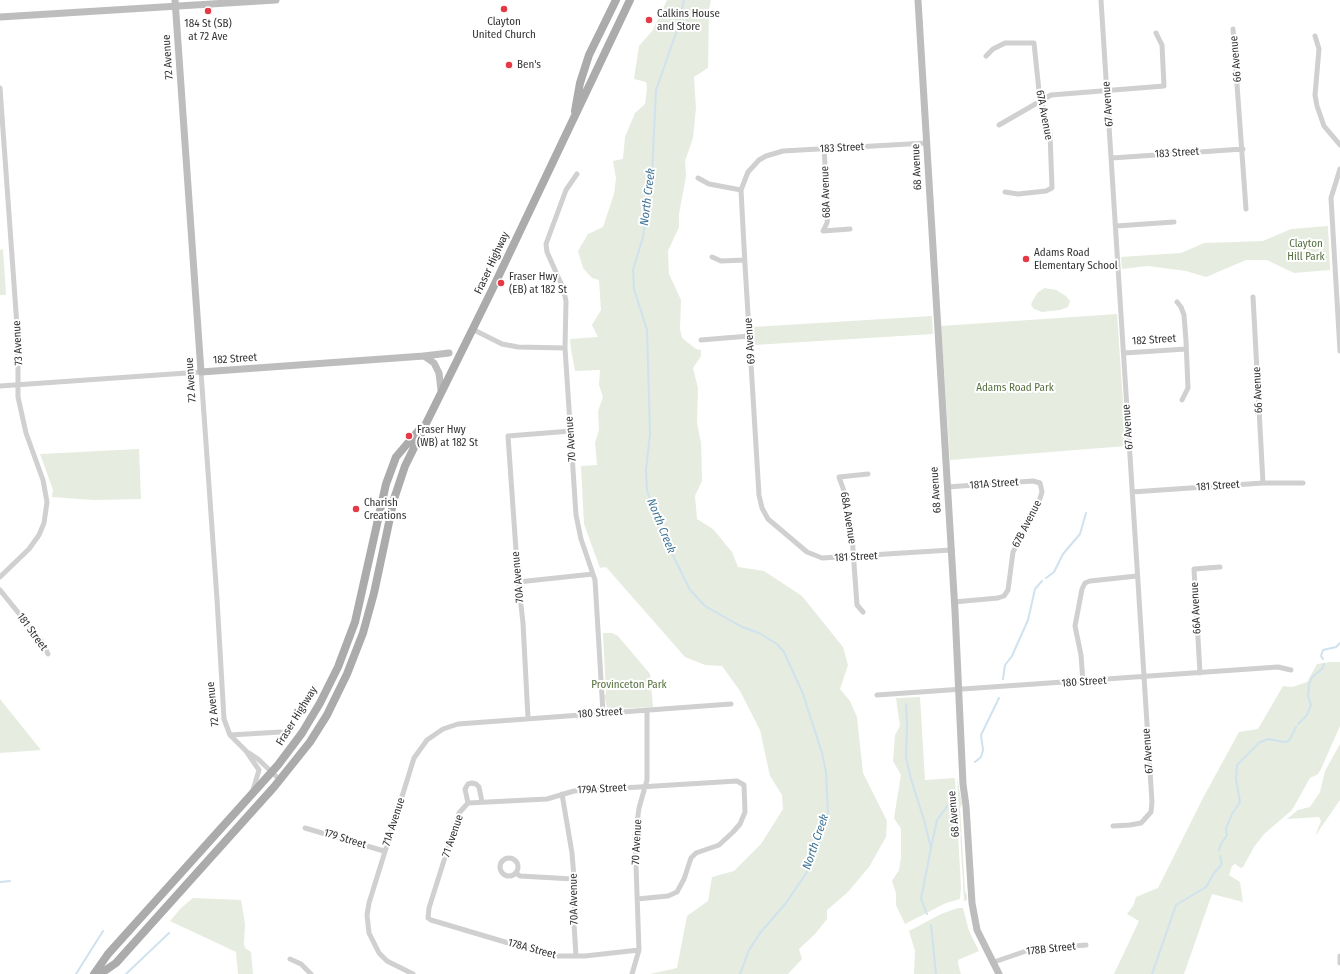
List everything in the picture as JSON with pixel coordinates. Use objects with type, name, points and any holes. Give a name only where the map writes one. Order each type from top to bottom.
[{"type":"main road","name":"Fraser Highway","points":[[100,974],[116,963],[280,780],[310,742],[327,715],[352,662],[367,620],[398,484],[405,466],[630,0]]},
{"type":"main road","name":"Fraser Highway","points":[[575,115],[580,83],[590,55],[615,1]]},
{"type":"main road","name":"Fraser Highway","points":[[94,974],[108,954],[271,772],[302,733],[320,703],[338,667],[356,617],[386,484],[396,457],[427,420]]},
{"type":"street","points":[[0,17],[175,3],[276,0]]},
{"type":"street","name":"68 Avenue","points":[[918,0],[954,602],[957,690],[973,911],[980,936],[994,962],[998,974]]},
{"type":"street","name":"67 Avenue","points":[[1101,0],[1112,158],[1151,812],[1141,823],[1113,826]]},
{"type":"street","name":"72 Avenue","points":[[175,3],[217,599],[224,719],[230,735],[246,751],[259,770],[253,791]]},
{"type":"street","name":"66 Avenue","points":[[1233,28],[1243,149],[1246,209]]},
{"type":"street","points":[[999,125],[1041,99],[1054,94],[1164,86],[1162,45],[1156,33]]},
{"type":"street","points":[[1315,36],[1319,49],[1315,95],[1317,106],[1324,126],[1340,145]]},
{"type":"street","name":"67A Avenue","points":[[986,56],[997,46],[1010,42],[1031,42],[1036,46],[1038,85],[1050,134],[1052,188],[1046,191],[1018,194],[1005,192]]},
{"type":"street","name":"73 Avenue","points":[[0,88],[18,340],[18,397],[24,426],[44,484],[46,508],[44,522],[39,535],[29,549],[0,577]]},
{"type":"street","name":"183 Street","points":[[759,160],[774,152],[927,143]]},
{"type":"street","name":"68A Avenue","points":[[824,149],[828,213],[827,223],[823,231],[850,229]]},
{"type":"street","name":"183 Street","points":[[1112,158],[1243,149]]},
{"type":"street","name":"69 Avenue","points":[[759,160],[748,172],[741,190],[759,495],[762,508],[772,524]]},
{"type":"street","points":[[1340,169],[1331,198],[1331,214],[1340,351]]},
{"type":"street","name":"70 Avenue","points":[[577,174],[566,190],[546,244],[547,252],[564,288],[566,301],[565,348],[577,528],[593,574],[603,713]]},
{"type":"street","points":[[698,178],[709,184],[741,190]]},
{"type":"street","points":[[1116,226],[1174,222]]},
{"type":"street","points":[[712,257],[721,261],[744,260]]},
{"type":"street","name":"66 Avenue","points":[[1253,297],[1263,483]]},
{"type":"street","points":[[1177,302],[1182,307],[1184,315],[1188,388],[1182,400]]},
{"type":"street","points":[[472,329],[502,344],[518,347],[565,348]]},
{"type":"street","points":[[701,340],[749,336]]},
{"type":"street","name":"182 Street","points":[[1124,353],[1186,349]]},
{"type":"street","name":"182 Street","points":[[0,386],[450,353]]},
{"type":"street","points":[[424,356],[434,363],[439,373],[442,390]]},
{"type":"street","name":"70A Avenue","points":[[528,718],[523,623],[518,582],[508,436],[571,431]]},
{"type":"street","name":"68A Avenue","points":[[862,612],[857,605],[852,536],[846,513],[844,491],[839,477],[868,474]]},
{"type":"street","name":"181A Street","points":[[947,487],[1033,481],[1040,483]]},
{"type":"street","name":"67B Avenue","points":[[954,602],[998,598],[1004,596],[1008,590],[1013,552],[1037,508],[1042,492],[1040,483]]},
{"type":"street","name":"181 Street","points":[[1132,492],[1263,483],[1303,483]]},
{"type":"street","name":"181 Street","points":[[772,524],[814,556],[829,558],[854,557],[951,550]]},
{"type":"street","name":"66A Avenue","points":[[1200,673],[1194,569],[1220,567]]},
{"type":"street","points":[[518,582],[593,574]]},
{"type":"street","points":[[1083,682],[1081,655],[1075,626],[1082,589],[1085,583],[1137,576]]},
{"type":"street","name":"181 Street","points":[[0,590],[42,642],[48,654]]},
{"type":"street","name":"180 Street","points":[[877,695],[1143,678],[1278,667],[1291,670]]},
{"type":"street","name":"180 Street","points":[[470,723],[731,704]]},
{"type":"street","name":"70 Avenue","points":[[632,974],[640,950],[635,838],[636,822],[648,776],[647,710]]},
{"type":"street","name":"71A Avenue","points":[[413,974],[386,961],[379,953],[369,933],[367,915],[384,851],[414,758],[427,740],[443,729],[458,724],[470,723]]},
{"type":"street","points":[[230,735],[281,732]]},
{"type":"street","name":"72 Avenue","points":[[246,751],[258,758],[280,780]]},
{"type":"street","name":"179A Street","points":[[468,803],[547,799],[574,790],[737,781],[744,785],[745,812],[740,824],[733,832],[719,845],[696,853],[691,858],[680,887],[673,894],[637,899]]},
{"type":"street","name":"71 Avenue","points":[[428,918],[429,908],[459,813],[468,803],[465,788],[472,783],[476,784],[479,787],[482,802]]},
{"type":"street","name":"70A Avenue","points":[[562,794],[572,853],[575,890],[574,924],[576,956]]},
{"type":"street","name":"179 Street","points":[[305,828],[384,851]]},
{"type":"street","points":[[516,873],[520,876],[573,879]]},
{"type":"street","name":"178A Street","points":[[428,918],[435,922],[552,956],[576,956],[640,950]]},
{"type":"street","name":"178B Street","points":[[994,962],[1029,950],[1086,945]]},
{"type":"street","points":[[1340,956],[1340,963]]},
{"type":"street","points":[[290,959],[301,964],[311,974]]},
{"type":"green space","points":[[667,0],[711,0],[709,9],[708,68],[694,77],[696,108],[693,138],[685,161],[686,176],[679,214],[679,227],[668,251],[669,274],[681,300],[680,329],[682,338],[696,349],[701,350],[701,356],[693,368],[698,388],[697,423],[701,443],[702,481],[695,496],[697,519],[713,529],[732,552],[738,567],[764,571],[802,596],[843,647],[848,665],[840,689],[850,701],[857,717],[863,773],[887,821],[886,837],[869,867],[848,892],[827,910],[827,919],[815,934],[799,949],[802,959],[788,974],[650,974],[677,968],[687,916],[708,901],[712,877],[734,871],[761,844],[783,809],[782,795],[770,776],[760,730],[740,691],[722,666],[705,665],[685,657],[606,567],[600,568],[584,524],[581,466],[597,465],[595,443],[599,430],[598,411],[603,397],[599,385],[600,370],[575,371],[571,349],[570,339],[598,337],[592,325],[601,310],[599,280],[592,278],[583,268],[578,251],[588,234],[603,227],[614,194],[616,178],[613,161],[623,159],[625,137],[635,113],[645,104],[647,87],[646,82],[634,79],[639,46],[653,30]]},
{"type":"green space","name":"Clayton Hill Park","points":[[1328,226],[1330,270],[1294,273],[1267,260],[1246,260],[1206,277],[1186,271],[1148,266],[1122,269],[1121,257],[1181,253],[1204,243],[1263,241],[1291,229]]},
{"type":"green space","points":[[3,249],[6,295],[0,295],[0,250]]},
{"type":"green space","points":[[1045,288],[1056,290],[1066,296],[1070,301],[1068,307],[1060,310],[1042,312],[1034,309],[1031,305],[1032,302],[1038,292]]},
{"type":"green space","name":"Adams Road Park","points":[[1117,314],[1126,446],[950,460],[941,326]]},
{"type":"green space","points":[[932,316],[933,334],[754,345],[753,327]]},
{"type":"green space","points":[[139,449],[141,499],[93,500],[52,497],[53,490],[40,454]]},
{"type":"green space","name":"Provinceton Park","points":[[603,633],[612,633],[618,636],[650,674],[653,707],[614,709],[607,707],[604,696],[606,693]]},
{"type":"green space","points":[[1340,662],[1340,726],[1321,769],[1318,774],[1310,778],[1292,810],[1264,834],[1254,847],[1243,867],[1241,868],[1235,864],[1232,866],[1229,875],[1240,882],[1243,902],[1212,894],[1184,974],[1114,974],[1139,921],[1127,914],[1133,906],[1136,897],[1158,888],[1203,798],[1239,732],[1258,729],[1283,686],[1292,687],[1307,682],[1317,664]]},
{"type":"green space","points":[[920,697],[925,780],[955,778],[961,888],[960,899],[946,903],[905,924],[896,905],[896,893],[892,881],[899,870],[901,857],[901,829],[894,818],[901,775],[893,761],[895,735],[900,726],[896,698]]},
{"type":"green space","points":[[0,699],[41,750],[0,753]]},
{"type":"green space","points":[[1340,744],[1340,800],[1315,836],[1321,821],[1319,817],[1287,819],[1298,810],[1310,807],[1320,792],[1325,771]]},
{"type":"green space","points":[[957,778],[962,804],[960,808],[965,891],[967,895],[967,900],[964,901]]},
{"type":"green space","points":[[193,898],[241,900],[245,924],[244,944],[245,948],[251,952],[253,974],[238,974],[236,952],[170,921],[181,908]]},
{"type":"green space","points":[[958,908],[963,908],[969,931],[979,951],[958,960],[961,974],[914,974],[915,951],[909,931],[941,914]]},
{"type":"waterway","name":"North Creek","points":[[684,0],[676,33],[656,90],[652,174],[643,237],[633,270],[634,289],[647,330],[650,434],[646,470],[647,490],[660,529],[690,590],[705,606],[742,627],[759,633],[777,644],[784,652],[803,694],[822,753],[826,772],[828,814],[822,835],[807,872],[786,903],[760,933],[749,950],[740,974]]},
{"type":"waterway","points":[[1046,578],[1054,572],[1063,554],[1080,534],[1086,513]]},
{"type":"waterway","points":[[1003,679],[1005,665],[1012,656],[1028,620],[1035,589],[1042,581]]},
{"type":"waterway","points":[[1323,659],[1321,656],[1323,650],[1336,647],[1340,643]]},
{"type":"waterway","points":[[1298,724],[1307,715],[1311,705],[1308,696],[1309,685],[1312,677],[1322,669],[1324,664]]},
{"type":"waterway","points":[[975,762],[981,757],[983,750],[981,735],[999,698]]},
{"type":"waterway","points":[[906,704],[906,757],[931,848]]},
{"type":"waterway","points":[[1219,850],[1227,835],[1226,829],[1232,814],[1240,802],[1236,779],[1237,765],[1260,742],[1269,739],[1284,742],[1289,741],[1296,727]]},
{"type":"waterway","points":[[927,914],[921,899],[931,848],[937,820],[951,801]]},
{"type":"waterway","points":[[1152,974],[1176,905],[1206,887],[1214,873],[1222,864],[1220,856]]},
{"type":"waterway","points":[[0,882],[10,881]]},
{"type":"waterway","points":[[931,925],[936,974]]},
{"type":"waterway","points":[[76,974],[103,931]]},
{"type":"waterway","points":[[126,974],[169,933]]},
{"type":"place","name":"Clayton United Church","points":[[504,9]]},
{"type":"place","name":"184 St (SB) at 72 Ave","points":[[208,11]]},
{"type":"place","name":"Calkins House and Store","points":[[649,20]]},
{"type":"place","name":"Ben's","points":[[509,65]]},
{"type":"place","name":"Adams Road Elementary School","points":[[1026,259]]},
{"type":"place","name":"Fraser Hwy (EB) at 182 St","points":[[501,283]]},
{"type":"place","name":"Fraser Hwy (WB) at 182 St","points":[[409,436]]},
{"type":"place","name":"Charish Creations","points":[[356,509]]}]
